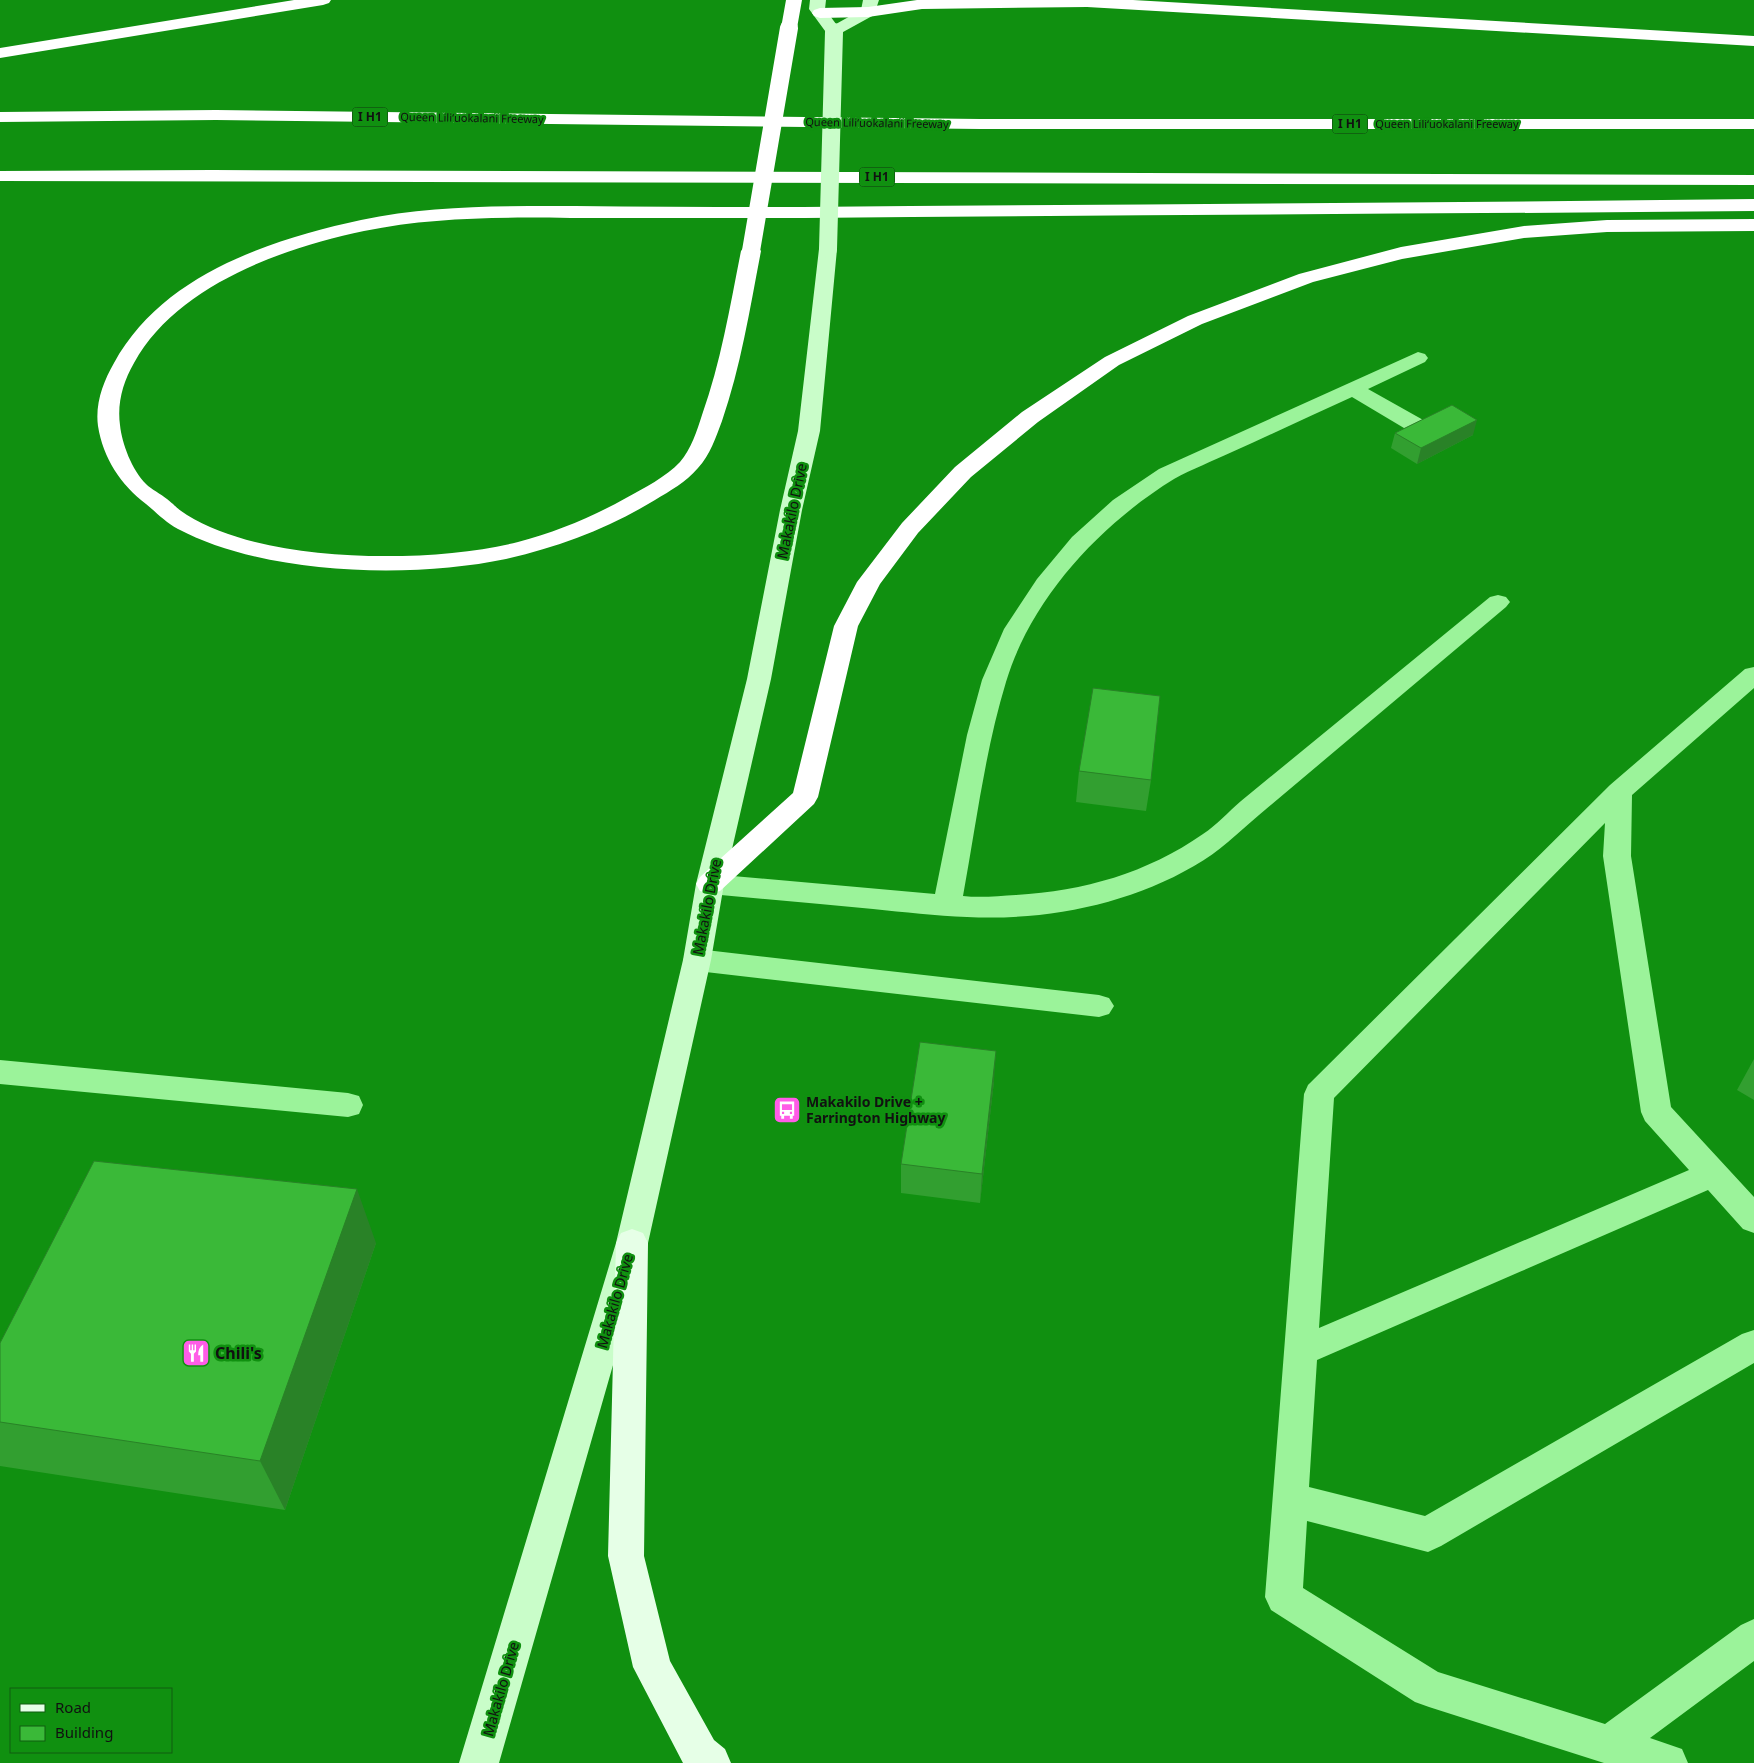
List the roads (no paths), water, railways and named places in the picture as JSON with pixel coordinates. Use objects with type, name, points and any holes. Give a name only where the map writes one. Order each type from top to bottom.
[{"type":"highway","points":[[0,54],[323,0]]},
{"type":"highway","points":[[794,0],[788,28],[751,251],[722,391],[698,452],[685,470],[633,504],[575,531],[534,545],[487,555],[406,562],[358,562],[285,556],[245,546],[212,535],[179,520],[134,485],[115,449],[109,428],[108,407],[121,365],[134,345],[151,325],[171,307],[220,275],[271,252],[326,234],[402,219],[481,211],[745,213],[1754,205]]},
{"type":"highway","points":[[819,7],[1081,1],[1754,41]]},
{"type":"highway","name":"Queen Liliʻuokalani Freeway","points":[[0,117],[216,115],[971,124],[1754,124]]},
{"type":"highway","name":"I H1","points":[[0,176],[1754,180]]},
{"type":"highway","points":[[710,884],[805,797],[846,626],[869,582],[905,535],[963,472],[1030,417],[1112,361],[1195,320],[1306,278],[1401,253],[1524,232],[1607,226],[1754,224]]},
{"type":"main road","points":[[819,7],[834,32],[869,6]]},
{"type":"main road","name":"Makakilo Drive","points":[[479,1763],[632,1244],[696,960],[710,884],[759,679],[791,510],[809,431],[828,250],[834,32]]},
{"type":"main road","points":[[632,1244],[626,1556],[652,1668],[700,1754],[711,1763]]},
{"type":"lane","points":[[947,905],[980,735],[994,680],[1016,630],[1045,584],[1080,542],[1121,505],[1167,474],[1418,358]]},
{"type":"lane","points":[[1352,388],[1417,426]]},
{"type":"lane","points":[[710,884],[947,905],[1008,908],[1087,898],[1123,888],[1187,858],[1214,840],[1498,602]]},
{"type":"lane","points":[[1668,1763],[1429,1688],[1284,1597],[1319,1094],[1620,792],[1754,675]]},
{"type":"lane","points":[[1620,792],[1617,856],[1656,1112],[1754,1219]]},
{"type":"lane","points":[[696,960],[1099,1006]]},
{"type":"lane","points":[[0,1072],[348,1105]]},
{"type":"lane","points":[[1302,1351],[1712,1174]]},
{"type":"lane","points":[[1291,1500],[1428,1534],[1754,1345]]},
{"type":"lane","points":[[1608,1745],[1754,1638]]},
{"type":"place","name":"Makakilo Drive + Farrington Highway","points":[[787,1110]]},
{"type":"place","name":"Chili's","points":[[196,1353]]}]
